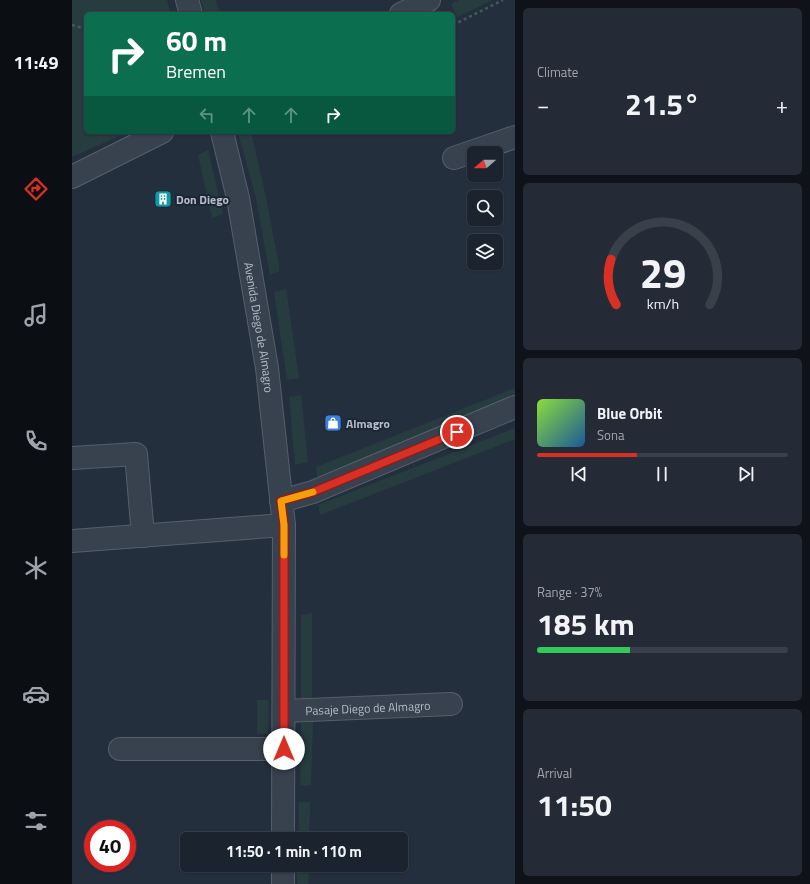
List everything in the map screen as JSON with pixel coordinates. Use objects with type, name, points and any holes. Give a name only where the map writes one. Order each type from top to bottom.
[{"type":"street","points":[[187,0],[190,12]]},
{"type":"street","points":[[405,12],[429,0]]},
{"type":"street","points":[[72,177],[158,134]]},
{"type":"street","name":"Avenida Diego de Almagro","points":[[222,134],[238,198],[268,368],[284,525],[283,832]]},
{"type":"street","points":[[454,158],[515,137]]},
{"type":"street","points":[[281,501],[320,489],[515,407]]},
{"type":"street","points":[[72,458],[136,454],[143,536]]},
{"type":"street","points":[[72,541],[284,525]]},
{"type":"street","name":"Pasaje Diego de Almagro","points":[[284,711],[451,704]]},
{"type":"street","points":[[120,749],[284,749]]},
{"type":"street","points":[[283,872],[283,884]]},
{"type":"path","points":[[455,24],[503,0]]},
{"type":"path","points":[[72,25],[84,28]]},
{"type":"green space","points":[[72,0],[167,0],[170,12],[84,12],[84,134],[124,134],[72,157]]},
{"type":"green space","points":[[201,0],[216,0],[219,12],[204,12]]},
{"type":"green space","points":[[459,0],[493,0],[457,17],[451,4]]},
{"type":"green space","points":[[238,134],[251,134],[266,197],[280,271],[270,275],[256,198]]},
{"type":"green space","points":[[208,150],[223,214],[212,218],[198,155]]},
{"type":"green space","points":[[286,289],[299,378],[287,380],[274,292]]},
{"type":"green space","points":[[515,388],[515,399],[317,477],[316,467]]},
{"type":"green space","points":[[301,395],[308,462],[295,465],[289,397]]},
{"type":"green space","points":[[515,428],[515,439],[320,515],[318,505]]},
{"type":"green space","points":[[312,613],[312,704],[301,704],[301,615]]},
{"type":"green space","points":[[257,700],[269,700],[268,734],[257,734]]},
{"type":"green space","points":[[313,722],[311,785],[300,786],[301,723]]},
{"type":"green space","points":[[299,802],[310,802],[309,832],[298,832]]},
{"type":"green space","points":[[297,872],[309,872],[308,884],[297,884]]},
{"type":"slow traffic","points":[[284,555],[284,525],[281,501],[313,492]]},
{"type":"place","name":"Don Diego","points":[[163,199]]},
{"type":"place","name":"Almagro","points":[[333,423]]},
{"type":"route","points":[[284,749],[284,525],[281,501],[313,492],[457,432]]}]
